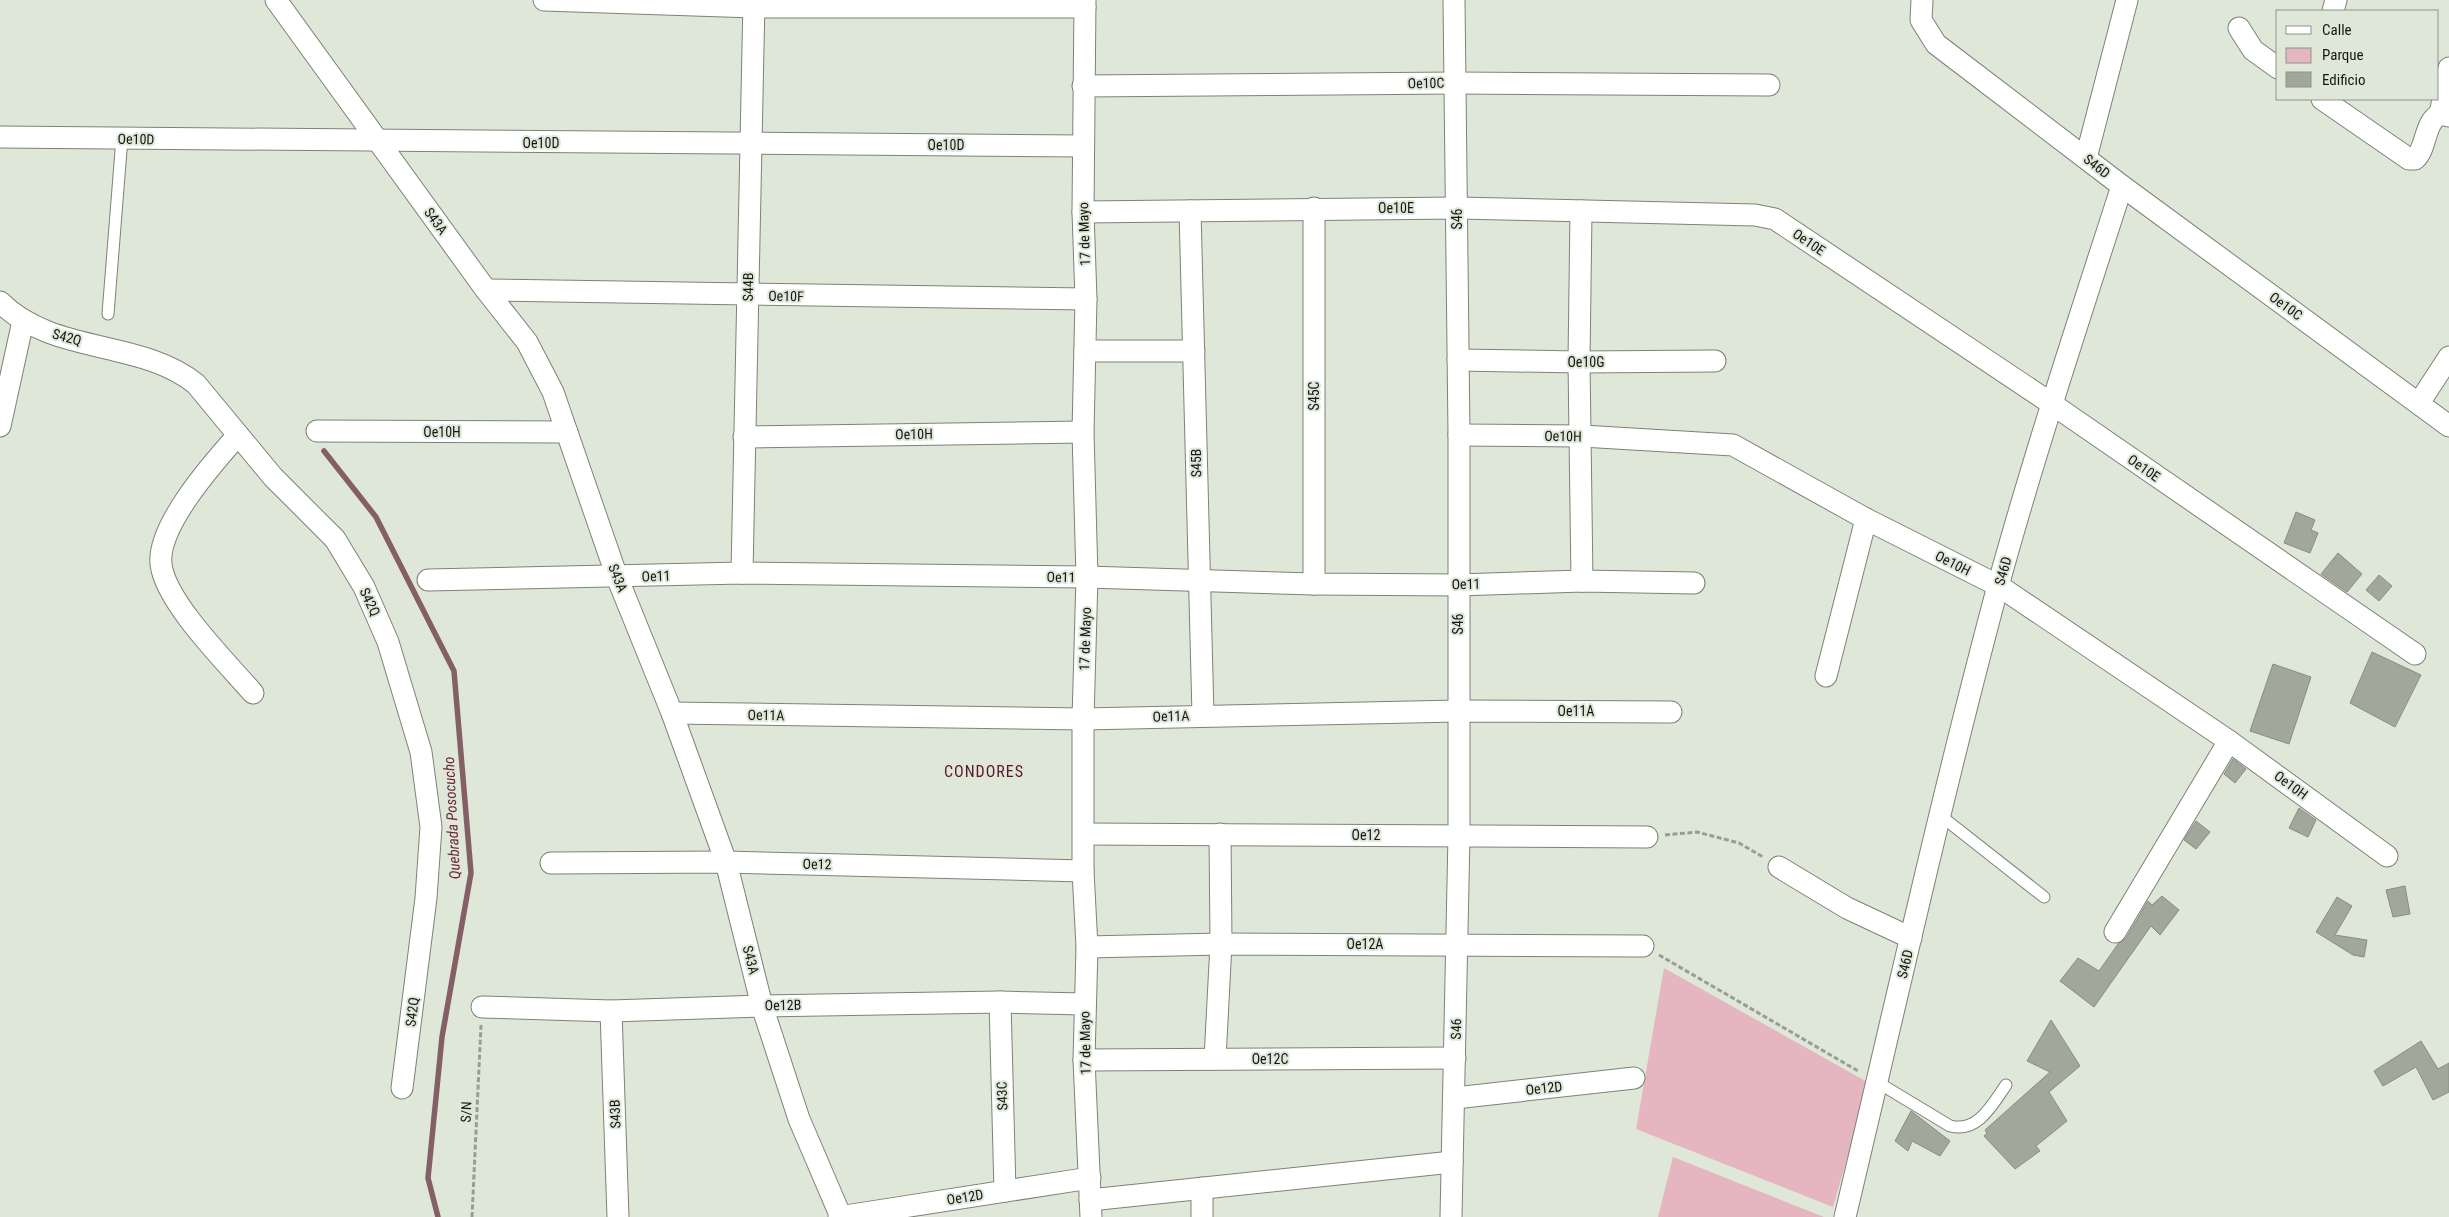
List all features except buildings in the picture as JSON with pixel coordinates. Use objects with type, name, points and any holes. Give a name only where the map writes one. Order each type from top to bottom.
[{"type":"street","name":"S43A","points":[[276,0],[486,290],[527,342],[553,392],[617,577],[672,713],[726,862],[762,1006],[799,1119],[840,1217]]},
{"type":"street","points":[[544,0],[754,4],[1085,3]]},
{"type":"street","name":"S46","points":[[1451,1217],[1455,1098],[1459,836],[1459,435],[1454,0]]},
{"type":"street","points":[[2086,158],[2127,0]]},
{"type":"street","name":"17 de Mayo","points":[[1085,3],[1082,86],[1086,299],[1083,432],[1087,577],[1083,719],[1083,870],[1087,947],[1084,1060],[1091,1208]]},
{"type":"street","name":"S44B","points":[[742,573],[754,4]]},
{"type":"street","name":"S46D","points":[[1845,1217],[1911,938],[1998,586],[2052,404],[2122,186],[1936,44],[1921,10]]},
{"type":"street","points":[[2239,28],[2253,50],[2276,67]]},
{"type":"street","points":[[2323,100],[2409,159],[2415,159],[2420,154],[2435,116],[2444,115],[2449,68]]},
{"type":"street","name":"Oe10C","points":[[1082,86],[1456,82],[1769,85]]},
{"type":"street","name":"Oe10D","points":[[0,137],[378,142],[1083,146]]},
{"type":"street","name":"Oe10C","points":[[2122,186],[2449,426]]},
{"type":"street","name":"Oe10E","points":[[1083,212],[1314,208],[1457,208],[1755,215],[1775,219],[2052,404],[2415,654]]},
{"type":"street","name":"S45C","points":[[1314,208],[1314,584]]},
{"type":"street","name":"S45B","points":[[1190,211],[1203,715]]},
{"type":"street","points":[[1581,211],[1579,362],[1582,436],[1582,581]]},
{"type":"street","name":"Oe10F","points":[[486,290],[748,296],[1086,299]]},
{"type":"street","name":"S42Q","points":[[0,302],[23,321],[45,332],[161,363],[182,373],[196,384],[273,477],[335,539],[364,587],[388,642],[421,752],[430,836],[426,898],[402,1088]]},
{"type":"street","points":[[0,426],[23,321]]},
{"type":"street","points":[[1085,350],[1194,351]]},
{"type":"street","points":[[2419,403],[2449,357]]},
{"type":"street","name":"Oe10G","points":[[1458,360],[1579,362],[1715,361]]},
{"type":"street","name":"Oe10H","points":[[317,431],[567,432]]},
{"type":"street","name":"Oe10H","points":[[744,437],[1083,432]]},
{"type":"street","name":"Oe10H","points":[[1459,435],[1582,436],[1733,445],[1866,519],[1998,586],[2230,741],[2387,856]]},
{"type":"street","points":[[238,436],[209,468],[172,522],[162,544],[161,565],[171,593],[202,634],[253,693]]},
{"type":"street","points":[[1826,676],[1866,519]]},
{"type":"street","name":"Oe11","points":[[428,580],[742,573],[1087,577],[1314,584],[1458,585],[1582,581],[1694,583]]},
{"type":"street","name":"Oe11A","points":[[672,713],[1083,719],[1458,711],[1670,712]]},
{"type":"street","points":[[2114,932],[2230,741]]},
{"type":"street","name":"Oe12","points":[[1084,834],[1647,837]]},
{"type":"street","points":[[1215,1059],[1221,944],[1220,834]]},
{"type":"street","name":"Oe12","points":[[552,862],[726,862],[1083,870]]},
{"type":"street","points":[[1779,867],[1847,908],[1911,938]]},
{"type":"street","name":"Oe12A","points":[[1087,947],[1221,944],[1643,946]]},
{"type":"street","name":"Oe12B","points":[[482,1008],[611,1011],[762,1006],[1000,1002],[1084,1004]]},
{"type":"street","name":"S43C","points":[[1000,1002],[1005,1190]]},
{"type":"street","name":"S43B","points":[[611,1011],[618,1217]]},
{"type":"street","name":"Oe12C","points":[[1084,1060],[1455,1058]]},
{"type":"street","name":"Oe12D","points":[[1455,1098],[1634,1078]]},
{"type":"street","points":[[1091,1208],[1202,1188],[1452,1162]]},
{"type":"street","name":"Oe12D","points":[[840,1217],[1090,1178]]},
{"type":"street","points":[[1202,1188],[1202,1217]]},
{"type":"lane","points":[[108,314],[122,138]]},
{"type":"lane","points":[[1941,816],[2044,897]]},
{"type":"lane","points":[[1877,1082],[1950,1126],[1958,1128],[1973,1124],[1984,1116],[2006,1085]]},
{"type":"path","points":[[1647,837],[1697,832],[1740,843],[1779,867]]},
{"type":"path","points":[[1643,946],[1877,1082]]},
{"type":"path","name":"S/N","points":[[472,1217],[482,1008]]},
{"type":"green space","points":[[1664,968],[1869,1083],[1833,1207],[1636,1129]]},
{"type":"green space","points":[[1673,1157],[1824,1217],[1658,1217]]},
{"type":"waterway","name":"Quebrada Posocucho","points":[[324,451],[376,517],[454,671],[471,873],[442,1037],[428,1178],[438,1217]]},
{"type":"district","name":"CONDORES","points":[[984,771]]}]
